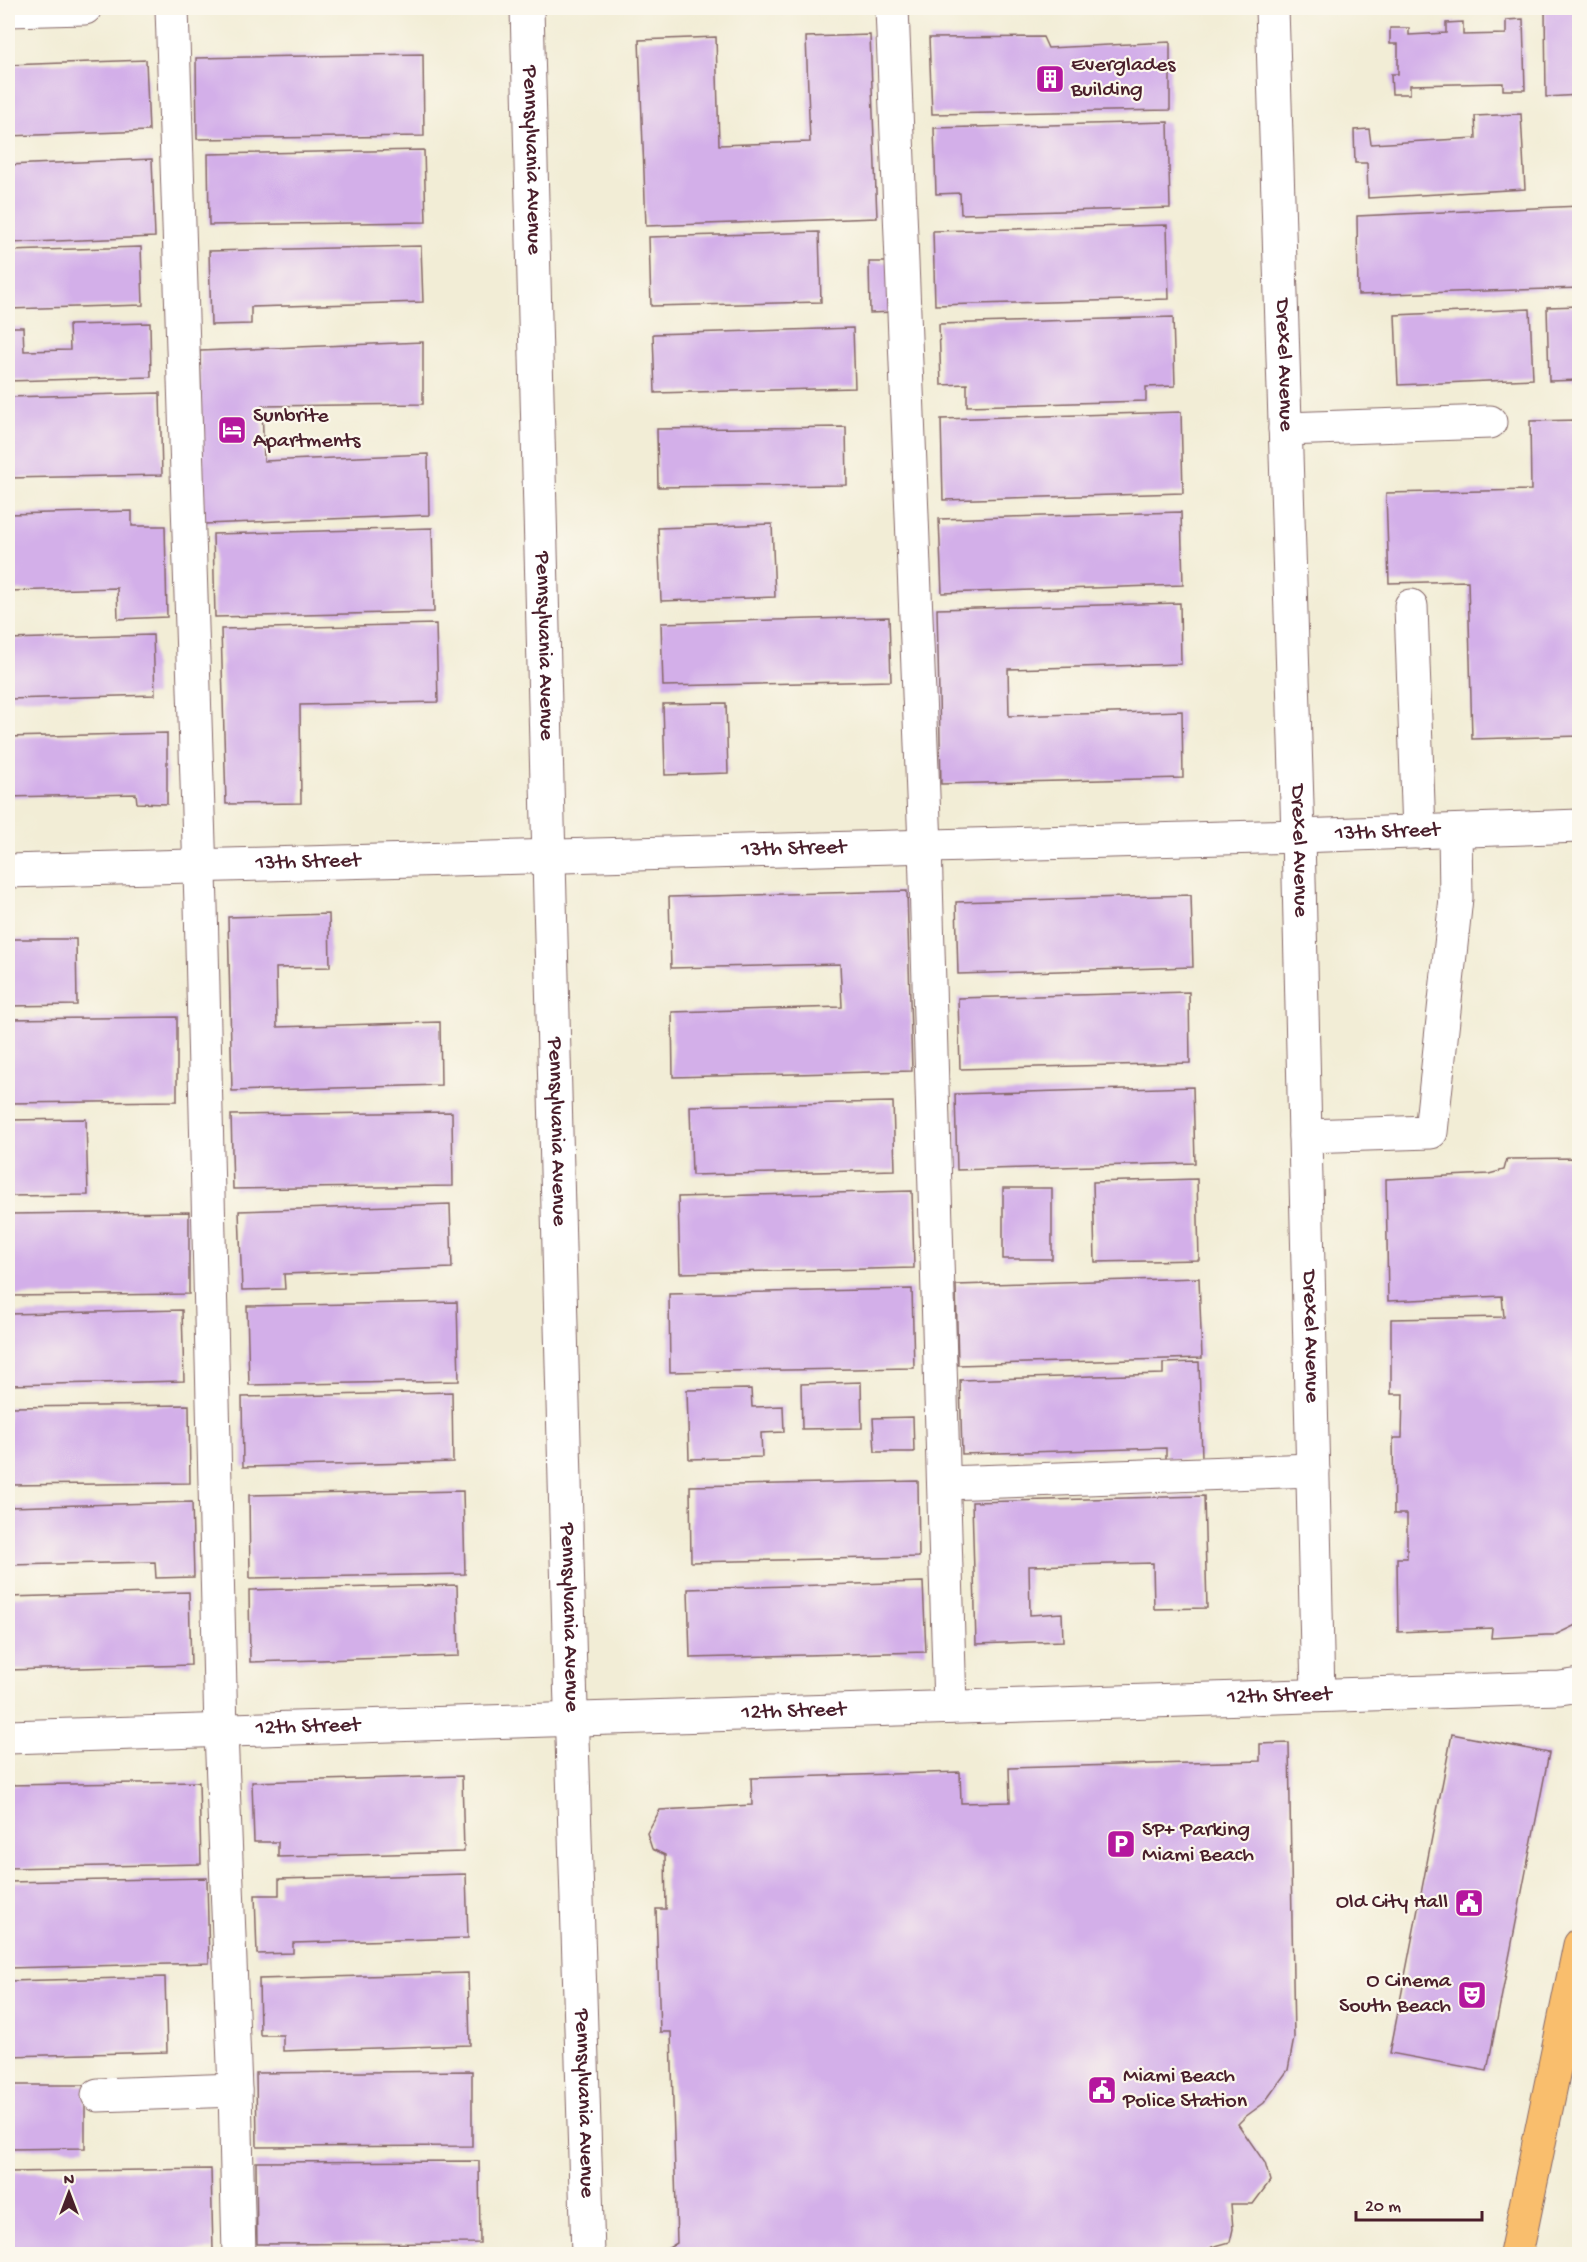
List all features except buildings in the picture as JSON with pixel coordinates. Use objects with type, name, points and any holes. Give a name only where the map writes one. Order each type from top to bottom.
[{"type":"main road","points":[[1516,2254],[1580,1945]]},
{"type":"street","points":[[8,10],[85,8]]},
{"type":"street","points":[[172,8],[199,866],[221,1731],[239,2254]]},
{"type":"street","name":"Pennsylvania Avenue","points":[[527,8],[571,1720],[588,2254]]},
{"type":"street","points":[[892,8],[925,846],[950,1707]]},
{"type":"street","name":"Drexel Avenue","points":[[1272,8],[1298,836],[1318,1695]]},
{"type":"street","points":[[1285,429],[1491,422]]},
{"type":"street","points":[[1411,606],[1419,832]]},
{"type":"street","name":"13th Street","points":[[8,871],[1298,836],[1580,826]]},
{"type":"street","points":[[1305,1136],[1431,1132],[1456,898],[1455,831]]},
{"type":"street","points":[[944,1483],[1313,1470]]},
{"type":"street","name":"12th Street","points":[[8,1737],[1560,1688],[1580,1685]]},
{"type":"street","points":[[98,2095],[235,2090]]},
{"type":"place","name":"Everglades Building","points":[[1050,79]]},
{"type":"place","name":"Sunbrite Apartments","points":[[232,430]]},
{"type":"place","name":"SP+ Parking Miami Beach","points":[[1121,1844]]},
{"type":"place","name":"Old City Hall","points":[[1469,1903]]},
{"type":"place","name":"O Cinema South Beach","points":[[1472,1995]]},
{"type":"place","name":"Miami Beach Police Station","points":[[1102,2090]]}]
